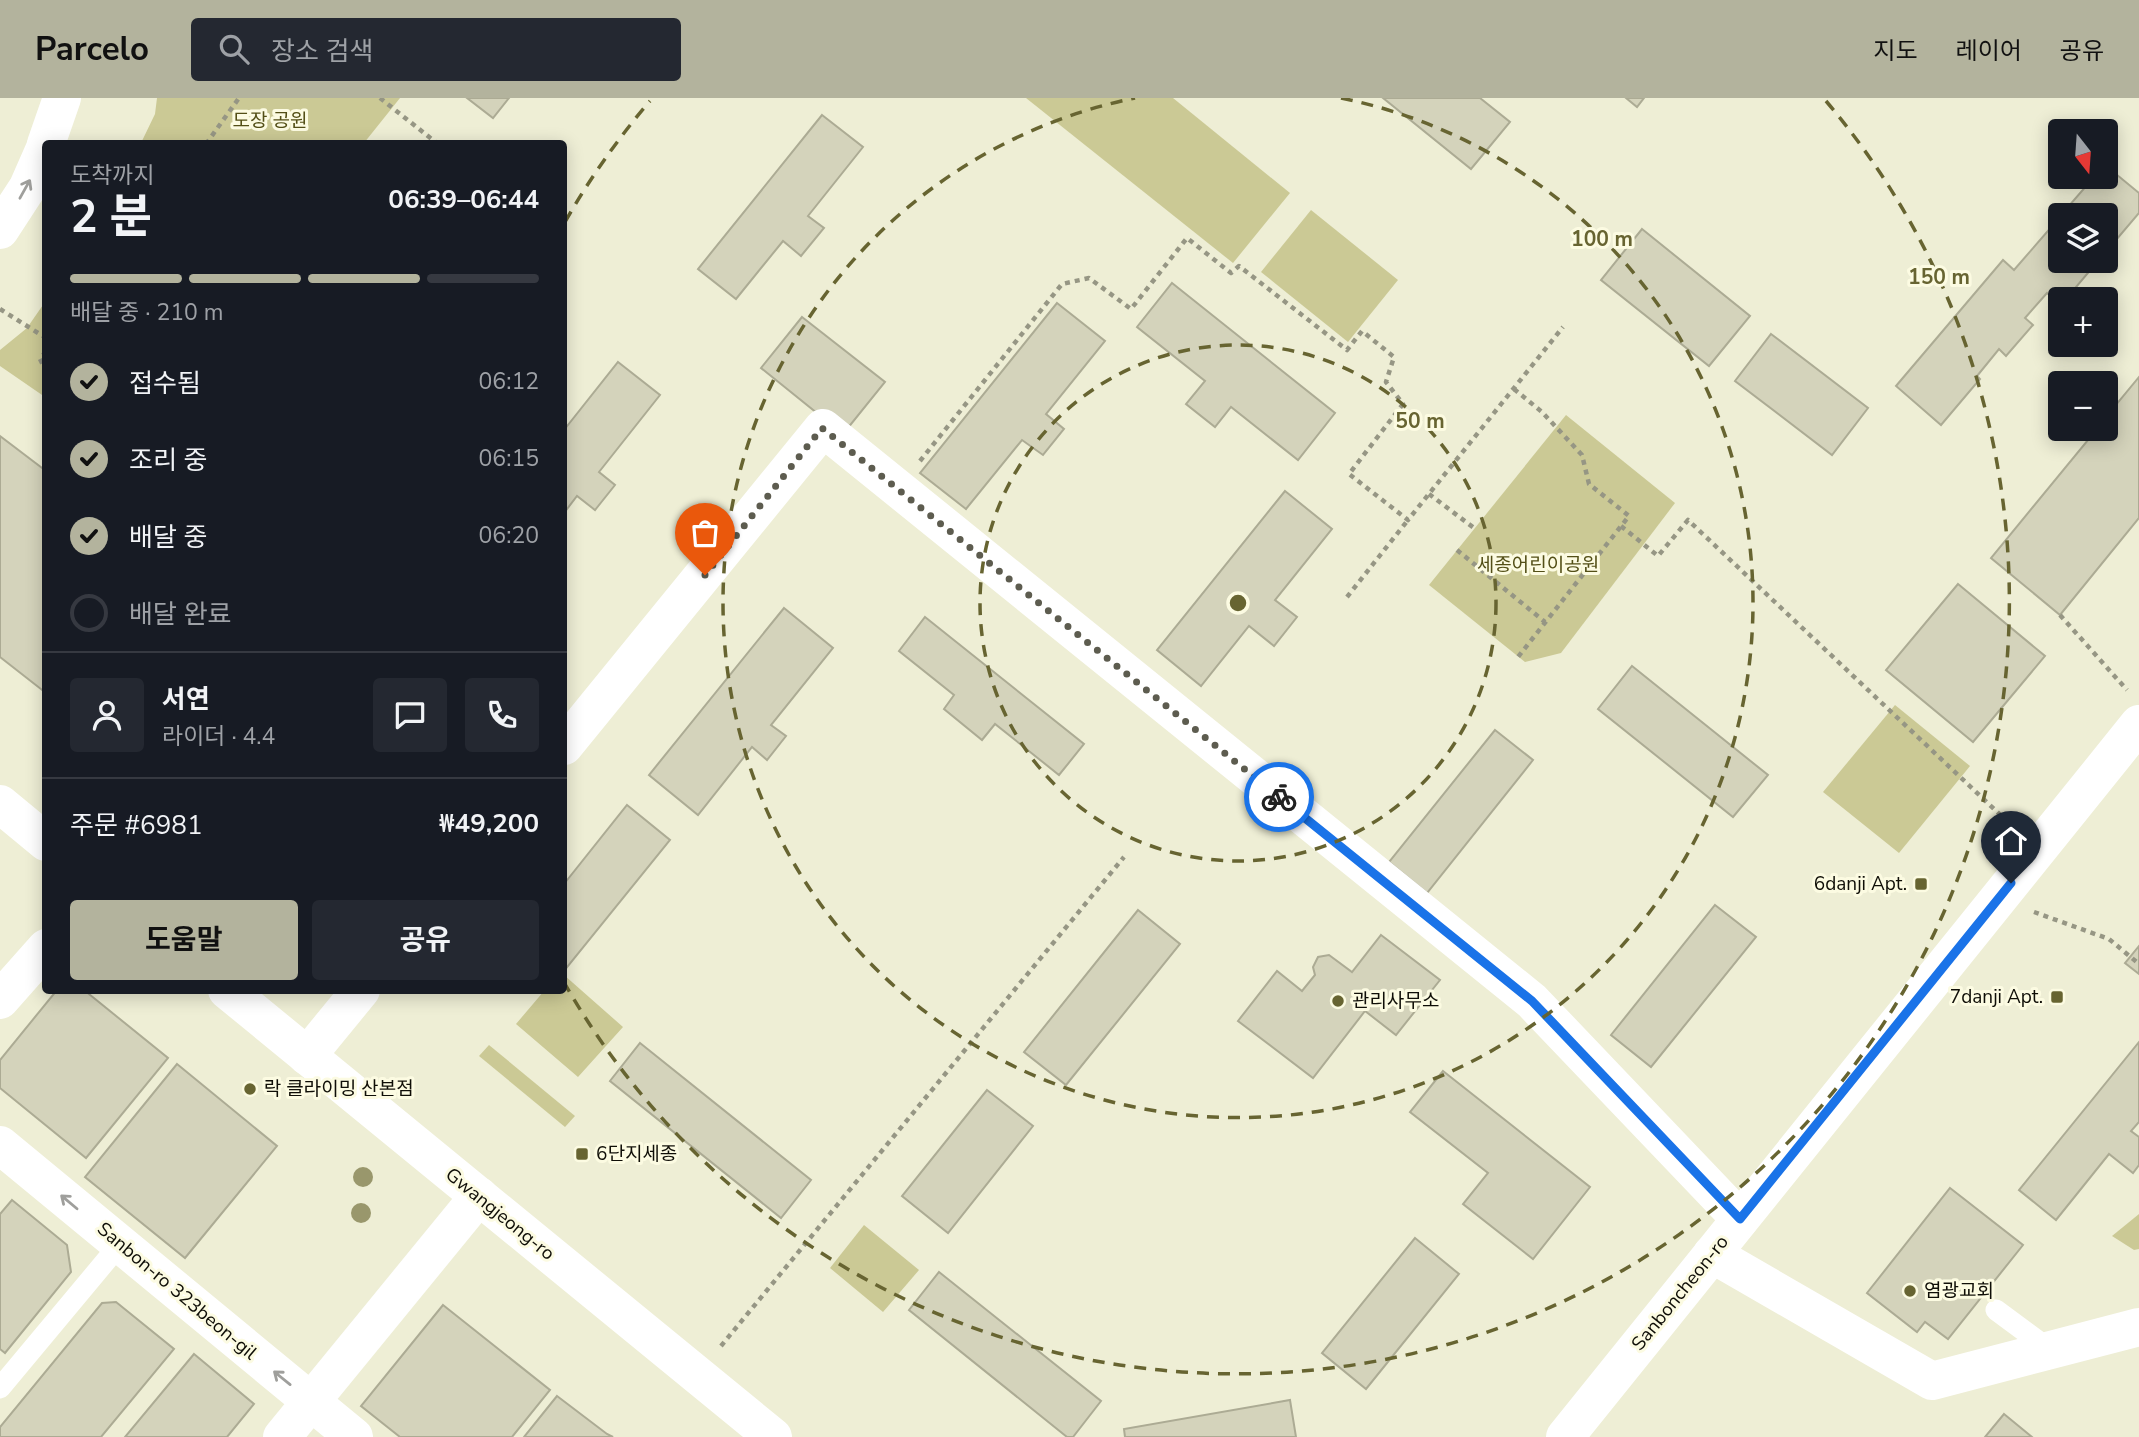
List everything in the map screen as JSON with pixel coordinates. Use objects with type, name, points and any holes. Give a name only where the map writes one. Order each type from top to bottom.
[{"type":"street","points":[[48,140],[62,98]]},
{"type":"street","points":[[0,230],[28,187],[42,154]]},
{"type":"street","points":[[567,742],[822,428],[1532,1001],[1740,1219]]},
{"type":"street","name":"Sanboncheon-ro","points":[[1565,1437],[2037,850],[2135,709]]},
{"type":"street","points":[[0,804],[42,839]]},
{"type":"street","points":[[0,1000],[42,953]]},
{"type":"street","name":"Gwangjeong-ro","points":[[232,994],[773,1437]]},
{"type":"street","points":[[307,1056],[358,994]]},
{"type":"street","name":"Sanbon-ro 323beon-gil","points":[[0,1145],[354,1437]]},
{"type":"street","points":[[282,1437],[479,1196]]},
{"type":"street","points":[[1712,1254],[1932,1381],[2139,1327]]},
{"type":"lane","points":[[0,1388],[120,1244]]},
{"type":"lane","points":[[1996,1310],[2050,1350]]},
{"type":"path","points":[[209,140],[239,98]]},
{"type":"path","points":[[380,98],[433,140]]},
{"type":"path","points":[[897,489],[1062,284],[1089,278],[1131,309],[1187,238],[1231,273],[1238,266],[1347,350],[1362,331],[1394,357],[1386,382],[1403,404],[1349,474],[1408,520]]},
{"type":"path","points":[[0,309],[42,335]]},
{"type":"path","points":[[1347,597],[1563,327]]},
{"type":"path","points":[[1514,389],[1542,412],[1582,455],[1590,484],[1629,516],[1518,657]]},
{"type":"path","points":[[1429,494],[1474,528]]},
{"type":"path","points":[[1621,526],[1658,556],[1688,520],[2037,850]]},
{"type":"path","points":[[1457,550],[1545,622]]},
{"type":"path","points":[[2060,615],[2135,709]]},
{"type":"path","points":[[698,1374],[1124,857]]},
{"type":"path","points":[[1998,899],[2109,939],[2139,964]]},
{"type":"green space","name":"도장 공원","points":[[157,98],[400,98],[366,140],[142,140],[155,114]]},
{"type":"green space","points":[[1026,98],[1173,98],[1290,193],[1233,263]]},
{"type":"green space","points":[[1311,210],[1398,280],[1348,342],[1261,272]]},
{"type":"green space","points":[[42,306],[42,395],[0,366],[0,350],[27,328]]},
{"type":"green space","name":"세종어린이공원","points":[[1566,415],[1675,503],[1561,653],[1525,662],[1429,585]]},
{"type":"green space","points":[[1895,705],[1970,766],[1899,853],[1823,792]]},
{"type":"green space","points":[[567,978],[623,1027],[578,1077],[516,1024],[541,994],[567,994]]},
{"type":"green space","points":[[489,1045],[575,1116],[565,1127],[479,1056]]},
{"type":"green space","points":[[2139,1214],[2139,1249],[2134,1250],[2112,1236]]},
{"type":"green space","points":[[864,1225],[919,1270],[883,1312],[830,1268]]},
{"type":"building","points":[[467,98],[509,98],[493,118]]},
{"type":"building","points":[[1383,98],[1480,98],[1510,122],[1471,169]]},
{"type":"building","points":[[1626,98],[1644,98],[1637,107]]},
{"type":"building","points":[[822,115],[863,147],[808,216],[824,228],[801,256],[783,241],[736,299],[698,269]]},
{"type":"building","points":[[2118,176],[2139,193],[2139,213],[2118,238],[2118,203],[2071,203],[2084,189],[2118,189]]},
{"type":"building","points":[[1642,229],[1750,316],[1709,366],[1601,280]]},
{"type":"building","points":[[2048,231],[2048,273],[2088,273],[2076,287],[2048,287],[2048,294],[2025,318],[2033,325],[2006,356],[1999,349],[1977,376],[1980,379],[1941,425],[1896,386],[2003,260],[2014,270]]},
{"type":"building","points":[[1172,283],[1335,413],[1298,460],[1231,407],[1215,427],[1186,404],[1205,381],[1137,327]]},
{"type":"building","points":[[1057,303],[1105,341],[1046,414],[1064,429],[1043,455],[1022,440],[966,509],[920,473]]},
{"type":"building","points":[[802,317],[885,382],[843,434],[761,368]]},
{"type":"building","points":[[1771,334],[1868,408],[1832,455],[1735,381]]},
{"type":"building","points":[[618,362],[660,395],[599,472],[615,485],[595,510],[577,496],[567,509],[567,426]]},
{"type":"building","points":[[2139,377],[2139,518],[2060,615],[1991,558],[2087,441],[2118,441],[2118,402]]},
{"type":"building","points":[[0,436],[42,468],[42,690],[0,657]]},
{"type":"building","points":[[1285,491],[1332,529],[1275,600],[1297,617],[1274,646],[1249,626],[1201,686],[1157,650]]},
{"type":"building","points":[[1958,584],[2045,656],[1973,742],[1886,670]]},
{"type":"building","points":[[784,608],[833,648],[771,725],[786,736],[767,760],[752,747],[698,815],[649,775]]},
{"type":"building","points":[[925,617],[1084,744],[1059,775],[995,724],[982,740],[944,709],[954,695],[899,651]]},
{"type":"building","points":[[1632,666],[1768,775],[1733,817],[1598,709]]},
{"type":"building","points":[[1495,730],[1533,760],[1427,893],[1389,862]]},
{"type":"building","points":[[627,805],[670,840],[567,967],[567,880]]},
{"type":"building","points":[[1715,905],[1756,937],[1651,1067],[1611,1035]]},
{"type":"building","points":[[1138,910],[1180,944],[1066,1085],[1024,1052]]},
{"type":"building","name":"관리사무소","points":[[1381,935],[1440,980],[1396,1035],[1365,1011],[1313,1078],[1238,1021],[1277,971],[1302,991],[1315,975],[1313,967],[1318,957],[1329,955],[1352,972]]},
{"type":"building","points":[[2139,946],[2139,974],[2125,963]]},
{"type":"building","points":[[54,994],[89,994],[168,1058],[86,1158],[0,1088],[0,1060]]},
{"type":"building","points":[[2139,1042],[2139,1122],[2131,1131],[2139,1137],[2139,1165],[2133,1173],[2109,1154],[2056,1220],[2019,1190]]},
{"type":"building","points":[[640,1043],[811,1180],[781,1218],[610,1081]]},
{"type":"building","points":[[177,1064],[277,1146],[185,1258],[85,1177]]},
{"type":"building","points":[[1443,1071],[1590,1187],[1533,1259],[1463,1204],[1488,1173],[1410,1112]]},
{"type":"building","points":[[987,1090],[1033,1126],[948,1233],[902,1196]]},
{"type":"building","points":[[1950,1188],[2023,1245],[1948,1339],[1925,1322],[1917,1332],[1867,1293]]},
{"type":"building","points":[[12,1200],[67,1245],[71,1272],[5,1353],[0,1349],[0,1214]]},
{"type":"building","points":[[1415,1238],[1459,1274],[1366,1389],[1322,1353]]},
{"type":"building","points":[[939,1272],[1101,1401],[1073,1437],[1067,1437],[909,1310]]},
{"type":"building","points":[[116,1302],[174,1349],[101,1437],[0,1437],[0,1427],[102,1303]]},
{"type":"building","points":[[443,1305],[550,1390],[512,1437],[400,1437],[361,1406]]},
{"type":"building","points":[[194,1354],[254,1404],[227,1437],[125,1437]]},
{"type":"building","points":[[557,1396],[607,1434],[613,1437],[524,1437]]},
{"type":"building","points":[[1290,1400],[1296,1437],[1125,1437],[1124,1429]]},
{"type":"building","points":[[2004,1414],[2032,1437],[1985,1437]]},
{"type":"way so far","points":[[705,575],[822,428],[1279,797]]},
{"type":"place","name":"6danji Apt.","points":[[1921,884]]},
{"type":"place","name":"7danji Apt.","points":[[2057,997]]},
{"type":"place","name":"관리사무소","points":[[1338,1001]]},
{"type":"place","name":"락 클라이밍 산본점","points":[[250,1089]]},
{"type":"place","name":"6단지세종","points":[[582,1154]]},
{"type":"place","name":"염광교회","points":[[1910,1291]]},
{"type":"route","points":[[1279,797],[1532,1001],[1740,1219],[2011,883]]}]
